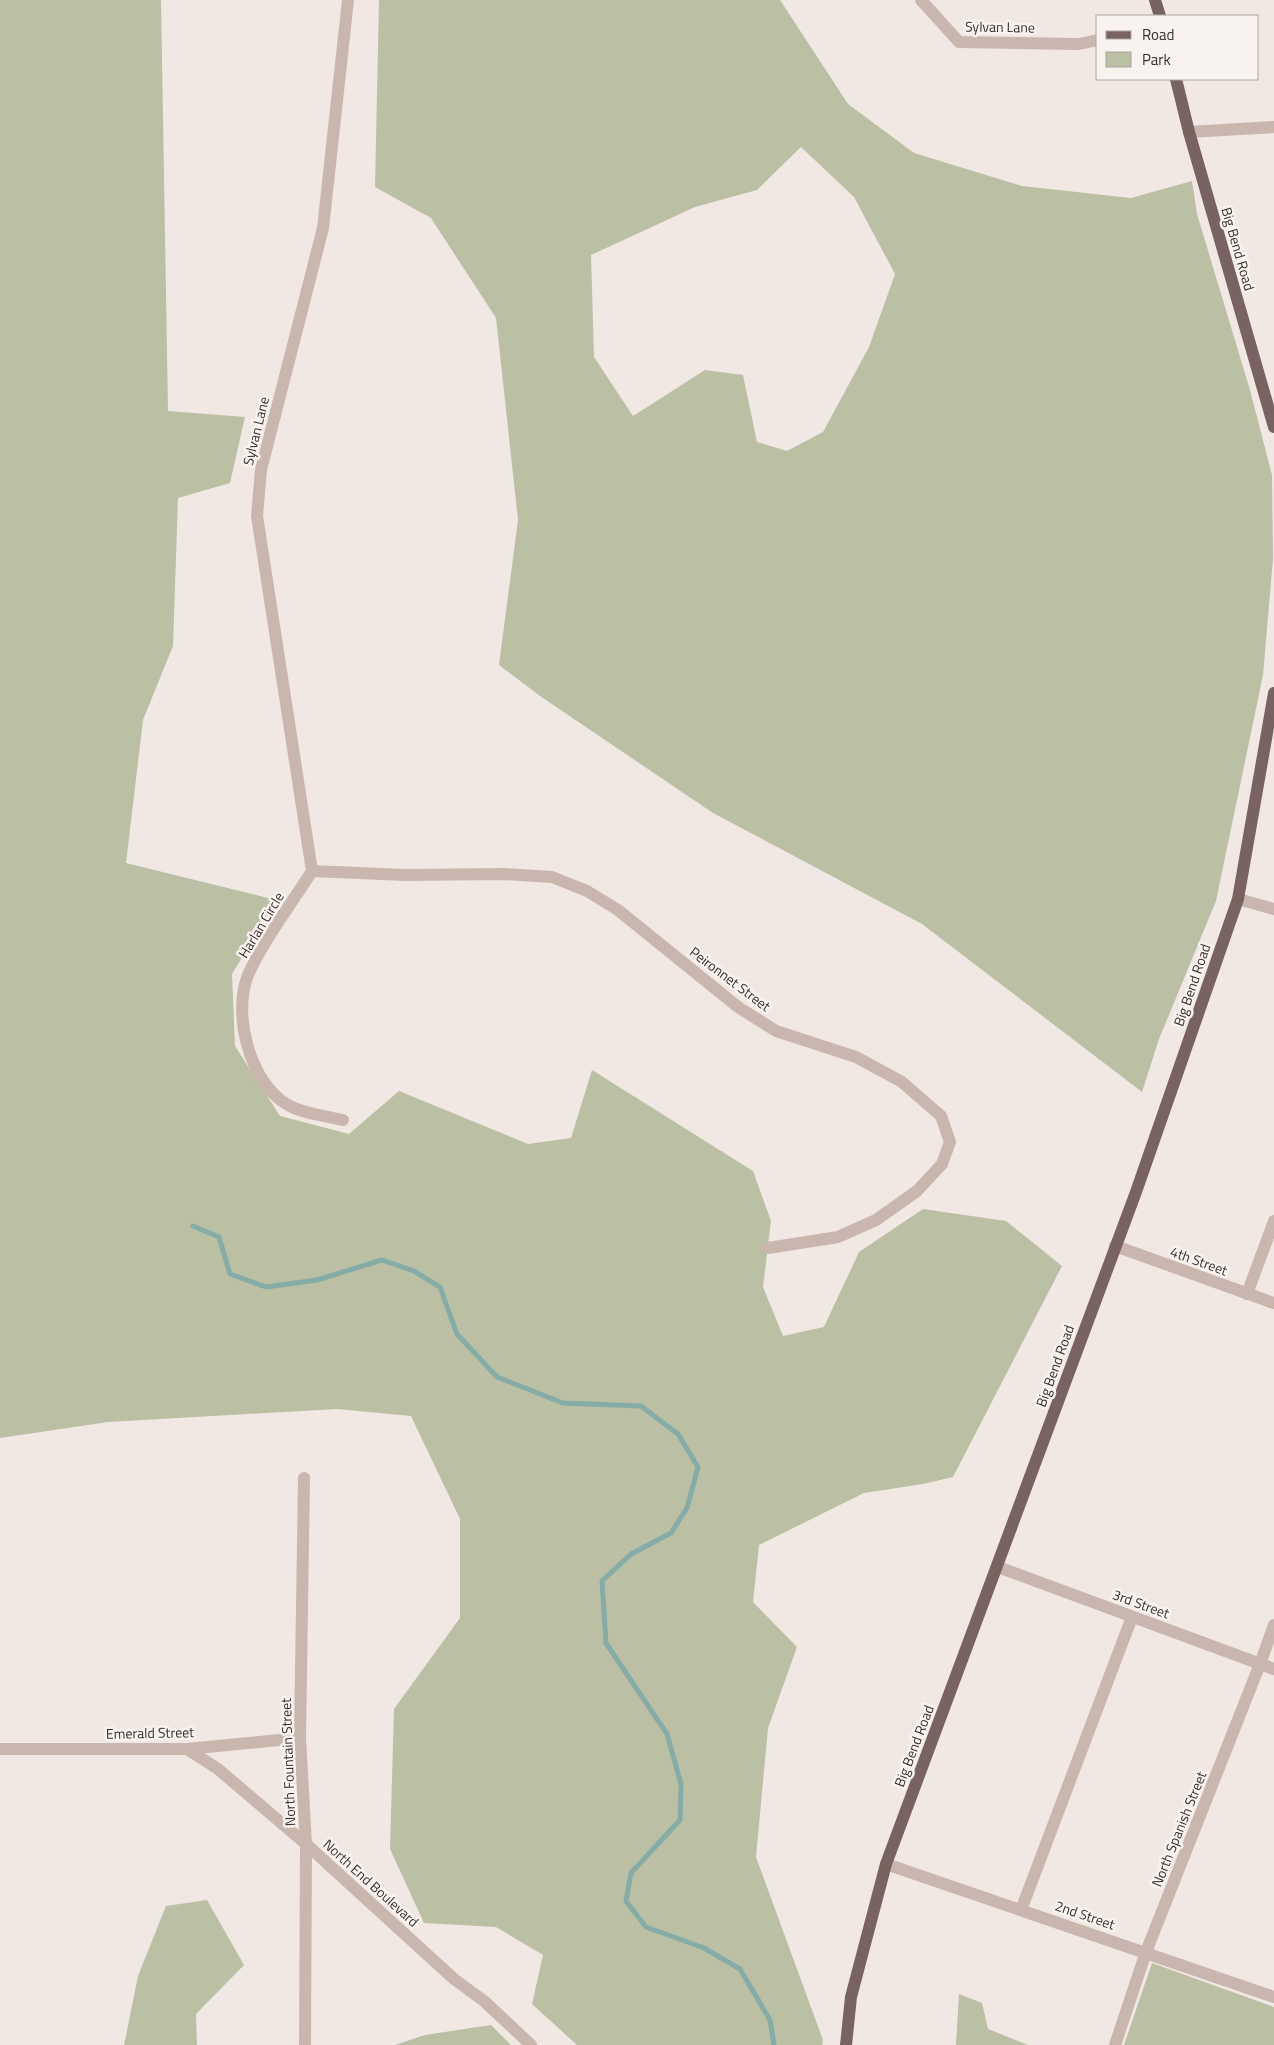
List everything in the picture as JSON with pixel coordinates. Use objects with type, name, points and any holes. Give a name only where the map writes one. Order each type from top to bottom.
[{"type":"main road","points":[[1155,0],[1160,15]]},
{"type":"main road","name":"Big Bend Road","points":[[1176,80],[1189,132],[1274,427]]},
{"type":"main road","name":"Big Bend Road","points":[[846,2045],[851,1997],[886,1864],[1136,1192],[1238,899],[1274,693]]},
{"type":"street","name":"Sylvan Lane","points":[[312,871],[257,516],[261,470],[323,228],[348,0]]},
{"type":"street","name":"Sylvan Lane","points":[[920,0],[959,42],[1079,44],[1096,40]]},
{"type":"street","points":[[1189,132],[1274,128]]},
{"type":"street","name":"Harlan Circle","points":[[312,871],[256,959],[248,977],[242,1004],[245,1033],[251,1060],[272,1092],[288,1105],[343,1120]]},
{"type":"street","name":"Peironnet Street","points":[[312,871],[405,875],[504,874],[552,877],[587,891],[618,910],[746,1012],[776,1031],[856,1057],[902,1082],[941,1116],[950,1142],[942,1164],[917,1191],[876,1220],[838,1238],[768,1248]]},
{"type":"street","points":[[1238,899],[1274,908]]},
{"type":"street","points":[[1247,1294],[1274,1221]]},
{"type":"street","name":"4th Street","points":[[1115,1246],[1274,1303]]},
{"type":"street","name":"North Fountain Street","points":[[304,1478],[300,1738],[306,1844],[305,2045]]},
{"type":"street","name":"3rd Street","points":[[998,1567],[1274,1669]]},
{"type":"street","points":[[1021,1910],[1132,1617]]},
{"type":"street","name":"North Spanish Street","points":[[1115,2045],[1146,1952],[1274,1625]]},
{"type":"street","name":"Emerald Street","points":[[0,1749],[187,1749],[300,1738]]},
{"type":"street","name":"North End Boulevard","points":[[187,1749],[218,1768],[306,1844],[454,1979],[484,2001],[531,2045]]},
{"type":"street","name":"2nd Street","points":[[886,1864],[1274,1996]]},
{"type":"green space","points":[[0,0],[161,0],[168,411],[245,417],[230,483],[178,498],[173,646],[143,720],[126,863],[276,900],[232,974],[235,1046],[280,1116],[349,1134],[399,1091],[528,1144],[571,1138],[592,1070],[753,1171],[771,1221],[763,1287],[783,1336],[824,1327],[859,1252],[923,1209],[1006,1221],[1062,1266],[953,1477],[923,1484],[864,1493],[759,1545],[753,1602],[797,1647],[768,1728],[756,1857],[823,2040],[822,2045],[577,2045],[532,2004],[543,1955],[496,1927],[424,1923],[390,1849],[394,1709],[460,1618],[460,1519],[411,1416],[337,1409],[108,1422],[0,1438]]},
{"type":"green space","points":[[379,0],[780,0],[848,104],[914,153],[1022,186],[1131,198],[1192,181],[1197,214],[1250,390],[1272,475],[1273,559],[1263,675],[1216,901],[1159,1039],[1142,1092],[922,924],[713,813],[540,696],[499,665],[518,520],[496,318],[431,218],[375,187]],"holes":[[[801,147],[854,197],[895,274],[869,347],[823,432],[787,451],[757,442],[743,375],[705,370],[633,416],[594,357],[591,255],[695,207],[757,190]]]},
{"type":"green space","points":[[207,1900],[244,1965],[196,2014],[197,2045],[124,2045],[138,1976],[166,1906]]},
{"type":"green space","points":[[1152,1963],[1274,2007],[1274,2045],[1124,2045]]},
{"type":"green space","points":[[959,1994],[982,2003],[988,2029],[1028,2045],[956,2045]]},
{"type":"green space","points":[[491,2025],[511,2045],[395,2045],[425,2035]]},
{"type":"waterway","points":[[193,1226],[219,1237],[230,1274],[266,1287],[317,1280],[382,1260],[414,1271],[440,1287],[457,1334],[497,1377],[563,1403],[641,1406],[678,1434],[698,1467],[687,1508],[671,1533],[631,1554],[602,1581],[606,1643],[667,1734],[681,1784],[680,1820],[631,1873],[626,1901],[646,1927],[704,1948],[740,1969],[770,2020],[774,2045]]}]
